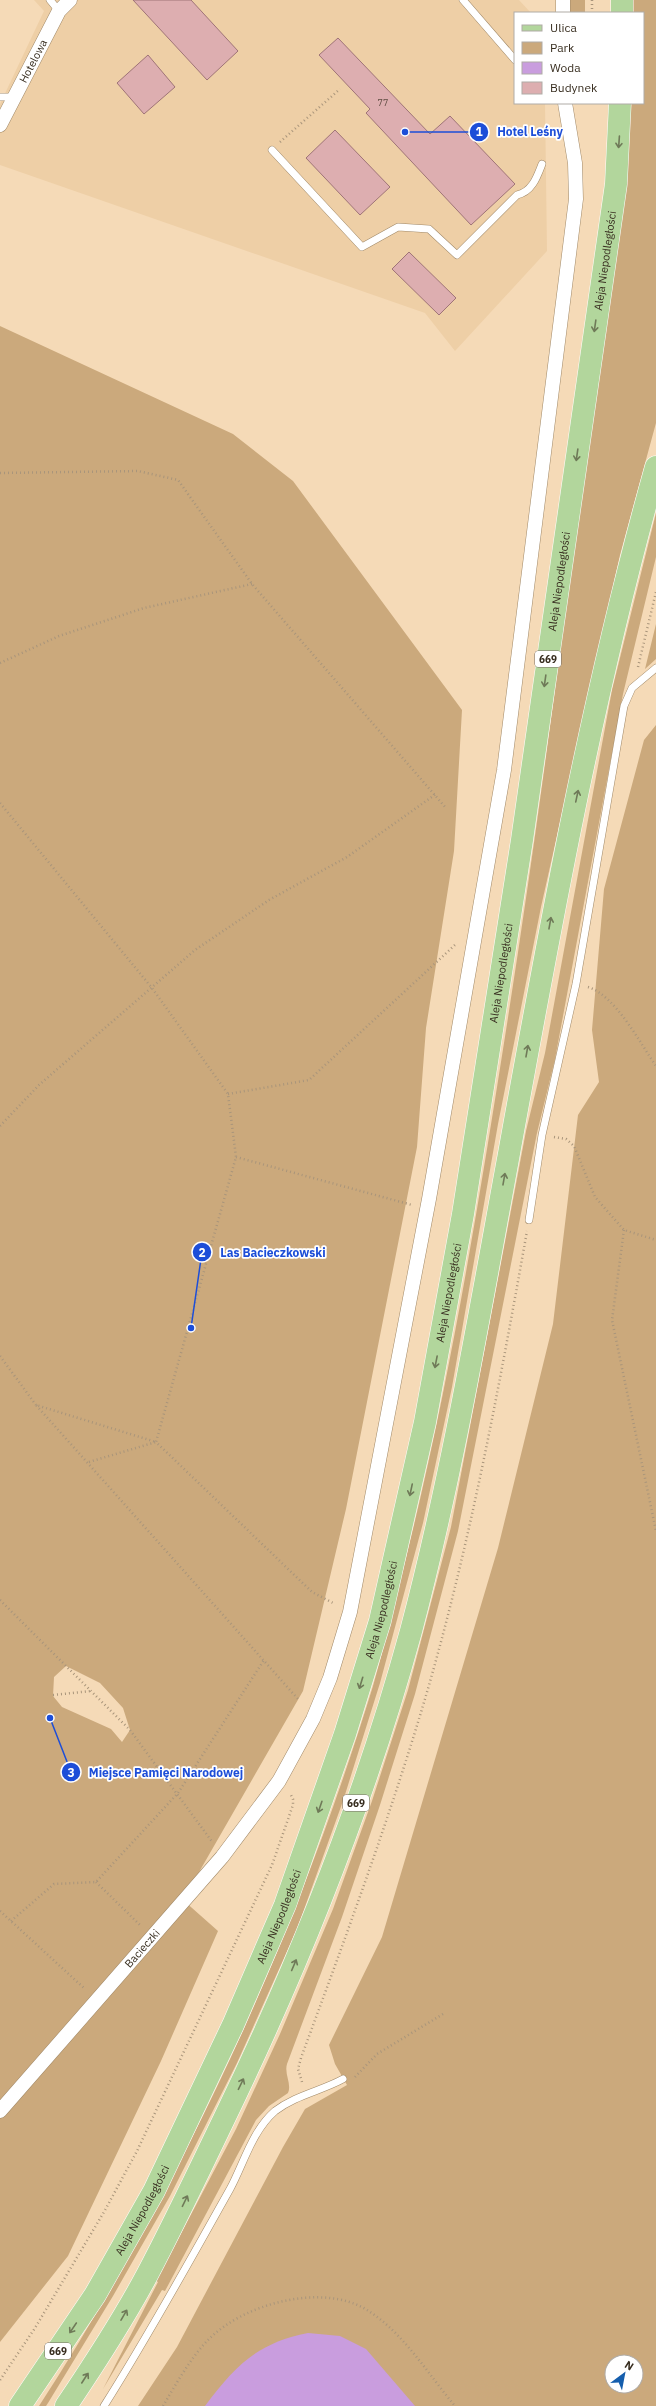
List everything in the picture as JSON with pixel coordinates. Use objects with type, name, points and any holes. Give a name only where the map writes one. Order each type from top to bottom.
[{"type":"main road","points":[[622,0],[622,12]]},
{"type":"main road","name":"Aleja Niepodległości","points":[[20,2406],[95,2295],[154,2191],[233,2025],[285,1905],[345,1734],[380,1621],[425,1422],[463,1214],[516,879],[616,184],[620,104]]},
{"type":"main road","name":"669","points":[[66,2406],[104,2349],[145,2278],[263,2039],[315,1918],[376,1746],[411,1629],[457,1430],[553,910],[628,566],[656,467]]},
{"type":"street","name":"Hotelowa","points":[[0,125],[59,11],[70,0]]},
{"type":"street","points":[[563,0],[563,12]]},
{"type":"street","name":"Bacieczki","points":[[0,2111],[222,1857],[279,1781],[313,1719],[330,1678],[350,1612],[429,1199],[504,770],[576,199],[575,163],[565,104]]},
{"type":"lane","points":[[50,0],[59,11]]},
{"type":"lane","points":[[463,0],[514,59]]},
{"type":"lane","points":[[0,97],[14,97]]},
{"type":"lane","points":[[272,150],[362,247],[398,227],[429,229],[457,254],[517,195],[523,194],[536,181],[542,164]]},
{"type":"lane","points":[[529,1220],[542,1135],[576,984],[624,706],[632,688],[656,668]]},
{"type":"lane","points":[[104,2406],[145,2340],[231,2186],[263,2124],[276,2111],[310,2091],[336,2083],[343,2079]]},
{"type":"path","points":[[592,0],[592,12]]},
{"type":"path","points":[[272,150],[340,90]]},
{"type":"path","points":[[0,473],[138,471],[178,480],[252,584],[436,794],[446,808]]},
{"type":"path","points":[[0,663],[59,636],[144,608],[252,584]]},
{"type":"path","points":[[632,688],[656,592]]},
{"type":"path","points":[[0,1126],[39,1085],[195,950],[269,900],[347,857],[436,794]]},
{"type":"path","points":[[0,803],[152,988],[228,1094],[236,1157],[156,1442]]},
{"type":"path","points":[[228,1094],[309,1080],[458,942]]},
{"type":"path","points":[[576,984],[592,988],[611,1003],[656,1066]]},
{"type":"path","points":[[542,1135],[566,1140],[574,1146],[595,1197],[624,1230],[656,1240]]},
{"type":"path","points":[[236,1157],[416,1207]]},
{"type":"path","points":[[624,1230],[612,1320],[656,1531]]},
{"type":"path","points":[[0,1356],[36,1405],[89,1462],[298,1699]]},
{"type":"path","points":[[36,1405],[156,1442],[312,1592],[350,1612]]},
{"type":"path","points":[[89,1462],[156,1442]]},
{"type":"path","points":[[0,1600],[130,1730],[178,1793],[222,1857]]},
{"type":"path","points":[[334,1609],[336,1600]]},
{"type":"path","points":[[11,1922],[54,1884],[96,1882],[178,1793],[264,1660]]},
{"type":"path","points":[[53,1696],[91,1691]]},
{"type":"path","points":[[0,2380],[35,2328],[104,2212],[186,2050],[272,1865],[293,1805],[291,1794],[279,1781]]},
{"type":"path","points":[[96,1882],[152,1937]]},
{"type":"path","points":[[0,1911],[91,1995]]},
{"type":"path","points":[[336,2083],[348,2085],[377,2054],[443,2014]]},
{"type":"path","points":[[163,2406],[183,2375],[213,2336],[234,2320],[262,2306],[302,2298],[338,2299],[366,2309],[391,2328],[455,2406]]},
{"type":"shaded area","points":[[34,0],[519,0],[530,12],[514,12],[514,104],[545,104],[547,251],[455,351],[425,313],[0,165],[0,104],[44,11]]},
{"type":"green space","points":[[570,0],[585,0],[585,12],[570,12]]},
{"type":"green space","points":[[631,0],[656,0],[656,423],[620,555],[541,907],[498,1124],[452,1387],[423,1523],[380,1683],[343,1801],[297,1929],[237,2063],[170,2196],[113,2296],[48,2403],[46,2406],[39,2406],[98,2310],[169,2183],[203,2115],[268,1975],[297,1904],[350,1759],[373,1686],[415,1523],[431,1452],[472,1239],[496,1096],[524,909],[541,794],[571,564],[627,104],[644,104],[644,12],[630,12]]},
{"type":"green space","points":[[0,326],[233,434],[293,481],[462,710],[454,851],[426,1028],[417,1147],[346,1509],[303,1691],[183,1900],[218,1931],[161,2061],[68,2256],[0,2342]],"holes":[[[66,1666],[100,1683],[123,1708],[130,1730],[122,1742],[111,1729],[62,1707],[53,1696],[54,1677]]]},
{"type":"green space","points":[[656,513],[656,557],[623,694],[555,1059],[537,1133],[458,1531],[415,1694],[380,1805],[342,1917],[287,2064],[286,2071],[289,2086],[288,2093],[269,2106],[256,2120],[165,2291],[162,2290],[103,2389],[158,2282],[156,2281],[236,2129],[280,2034],[333,1909],[372,1801],[408,1690],[451,1527],[526,1131],[545,1053],[612,690]]},
{"type":"green space","points":[[656,624],[656,659],[645,669]]},
{"type":"green space","points":[[656,725],[656,2406],[138,2406],[177,2347],[283,2147],[305,2109],[347,2085],[335,2064],[329,2045],[382,1937],[498,1548],[553,1324],[578,1115],[599,1082],[592,1030],[604,889],[644,740]]},
{"type":"water","points":[[308,2333],[340,2336],[366,2349],[415,2406],[205,2406],[237,2368],[249,2358],[275,2343],[290,2337]]},
{"type":"building","points":[[133,0],[191,0],[238,51],[207,80]]},
{"type":"building","points":[[338,38],[430,134],[450,116],[515,184],[471,225],[366,113],[370,109],[319,55]]},
{"type":"building","points":[[148,55],[175,87],[144,114],[117,83]]},
{"type":"building","points":[[335,130],[390,187],[360,215],[306,158]]},
{"type":"building","points":[[409,252],[456,298],[439,315],[392,269]]},
{"type":"place","name":"Hotel Leśny","points":[[405,132]]},
{"type":"place","name":"Las Bacieczkowski","points":[[191,1328]]},
{"type":"place","name":"Miejsce Pamięci Narodowej","points":[[50,1718]]}]
